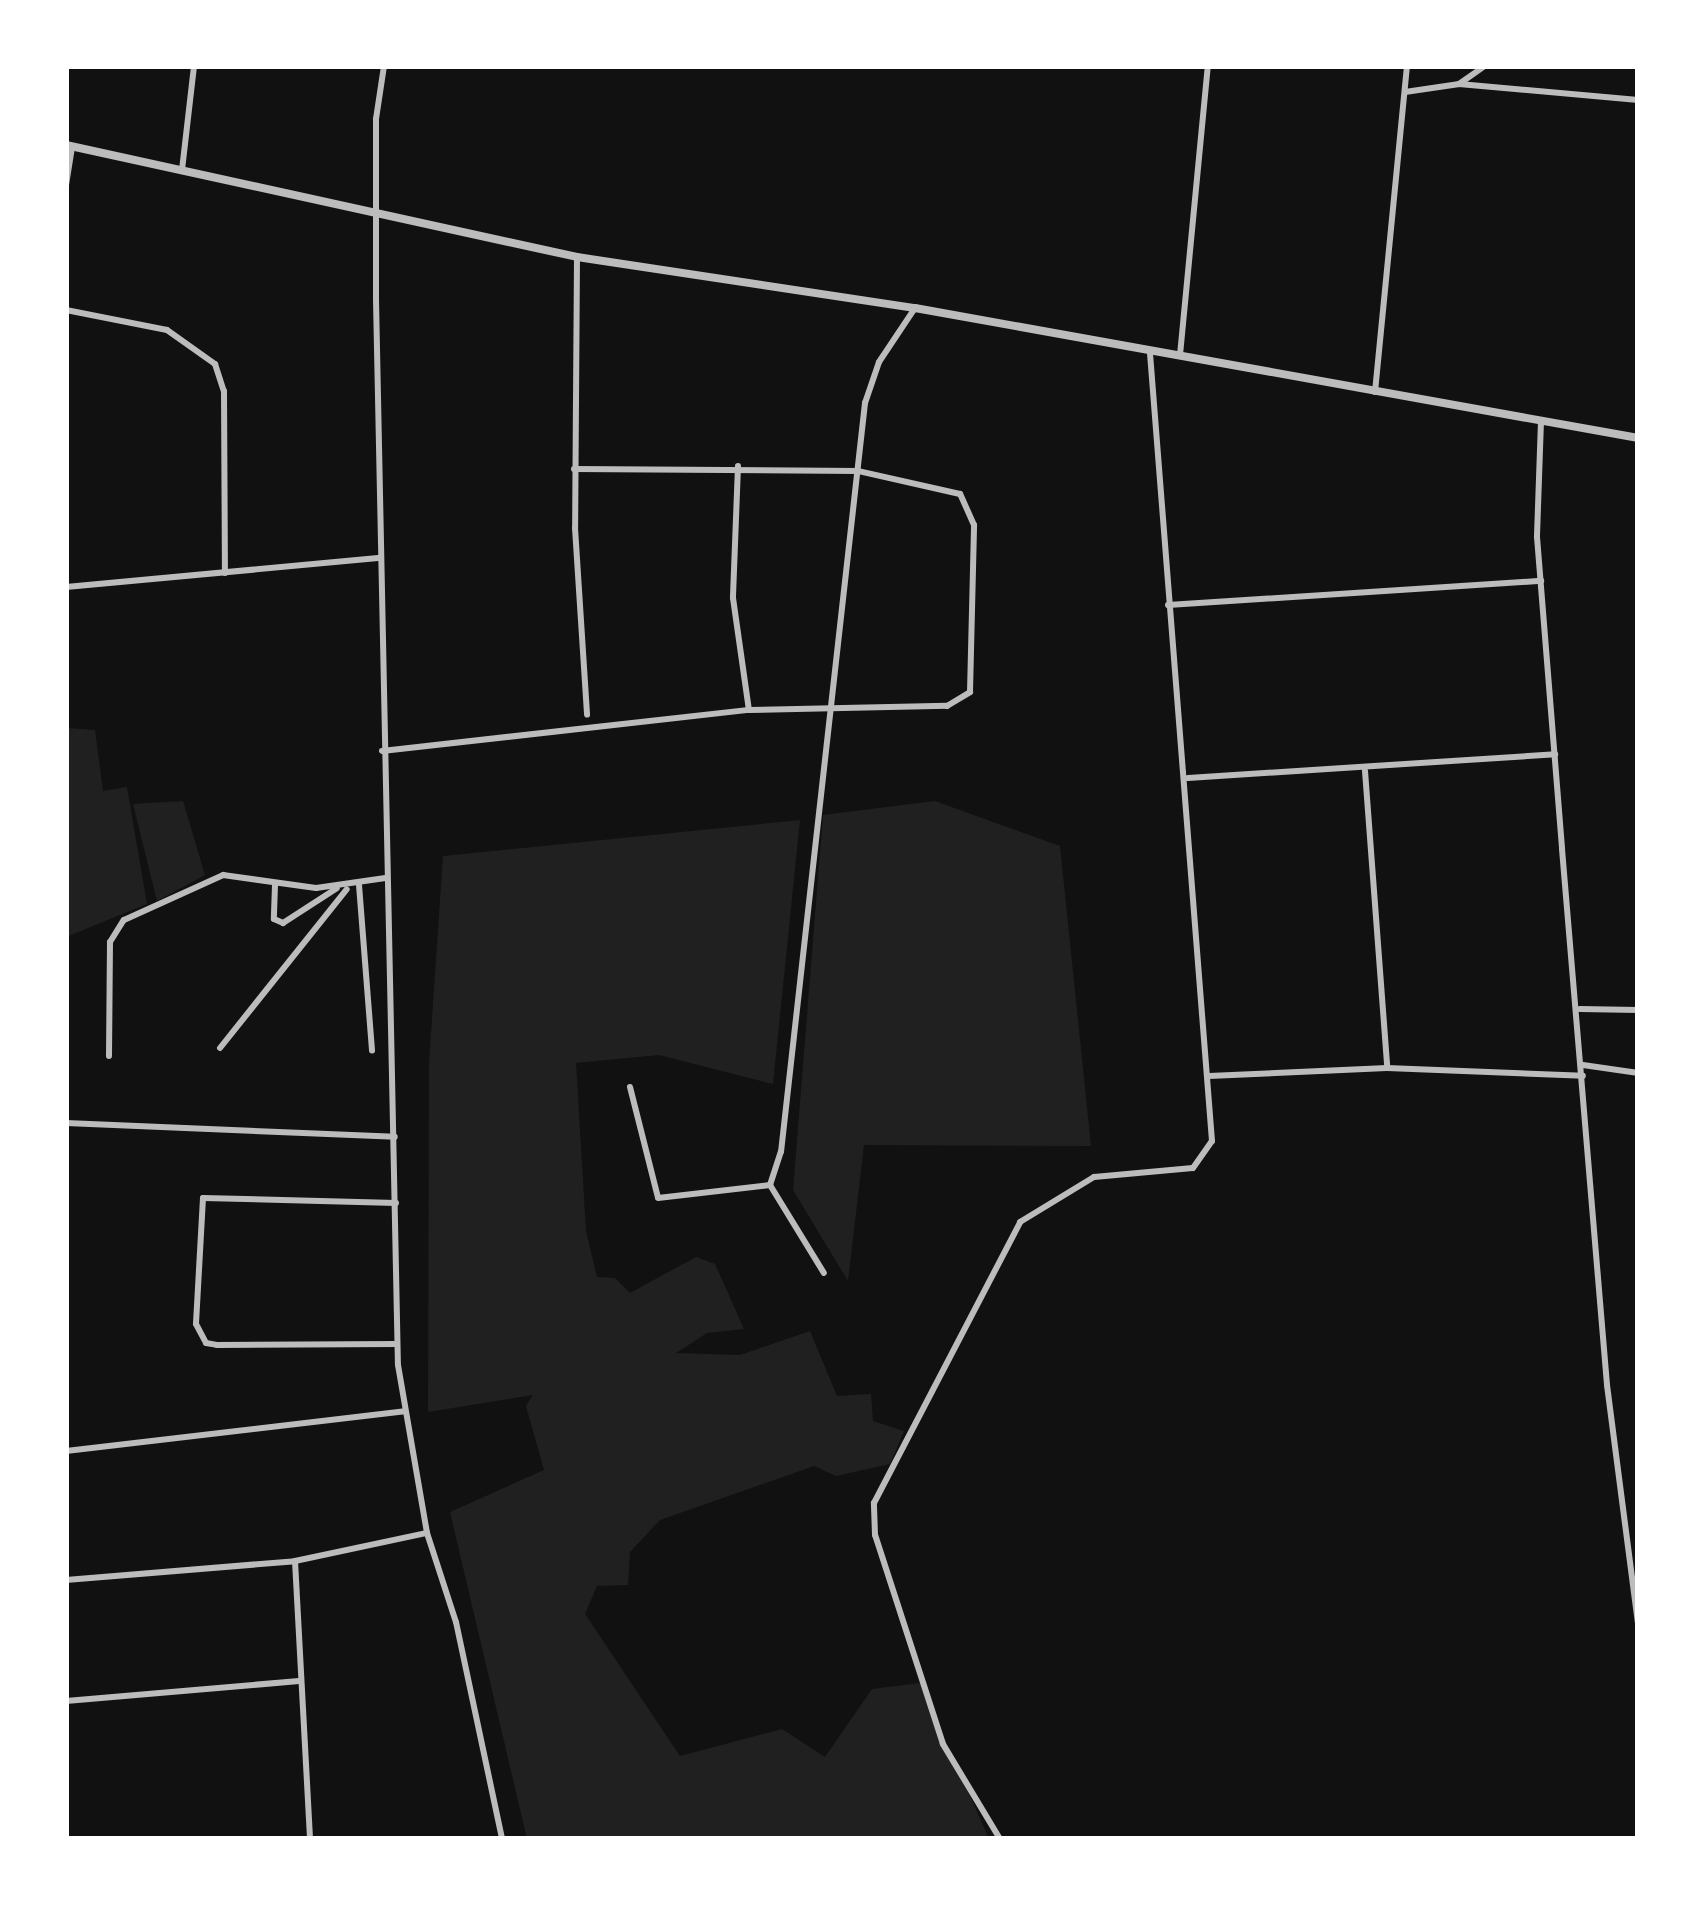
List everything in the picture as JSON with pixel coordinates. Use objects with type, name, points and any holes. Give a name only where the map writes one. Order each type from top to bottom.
[{"type":"street","points":[[182,171],[194,66]]},
{"type":"street","points":[[384,66],[375,216],[397,1344],[427,1533],[456,1622],[502,1839]]},
{"type":"street","points":[[1180,358],[1208,66]]},
{"type":"street","points":[[1375,392],[1407,66]]},
{"type":"street","points":[[1459,83],[1485,66]]},
{"type":"street","points":[[1405,92],[1459,83],[1638,100]]},
{"type":"street","points":[[66,185],[69,146],[375,216],[577,256],[915,308],[1638,438]]},
{"type":"street","points":[[577,256],[574,469],[587,715]]},
{"type":"street","points":[[824,1273],[770,1185],[781,1151],[871,378],[915,308]]},
{"type":"street","points":[[66,310],[167,330],[215,364],[224,391],[225,573]]},
{"type":"street","points":[[1000,1839],[943,1744],[875,1535],[874,1503],[1020,1222],[1094,1177],[1193,1168],[1212,1141],[1150,353]]},
{"type":"street","points":[[1541,422],[1541,581],[1580,1009],[1607,1385],[1638,1624]]},
{"type":"street","points":[[382,751],[749,710],[962,703],[974,678],[974,525],[967,501],[953,491],[858,471],[738,466],[574,469]]},
{"type":"street","points":[[738,466],[734,598],[749,710]]},
{"type":"street","points":[[66,587],[381,558]]},
{"type":"street","points":[[1168,605],[1541,581]]},
{"type":"street","points":[[1186,778],[1365,771],[1555,754]]},
{"type":"street","points":[[1365,771],[1387,1068]]},
{"type":"street","points":[[110,1056],[116,926],[206,879],[337,888],[385,878]]},
{"type":"street","points":[[275,885],[274,919],[283,923],[337,888]]},
{"type":"street","points":[[220,1048],[354,885]]},
{"type":"street","points":[[354,885],[372,1050]]},
{"type":"street","points":[[1580,1009],[1638,1010]]},
{"type":"street","points":[[1583,1065],[1638,1073]]},
{"type":"street","points":[[1209,1076],[1387,1068],[1583,1076]]},
{"type":"street","points":[[631,1087],[658,1198],[770,1185]]},
{"type":"street","points":[[66,1123],[395,1136]]},
{"type":"street","points":[[396,1203],[203,1198],[196,1324],[206,1343],[217,1345],[397,1344]]},
{"type":"street","points":[[66,1451],[405,1412]]},
{"type":"street","points":[[66,1580],[295,1562],[427,1533]]},
{"type":"street","points":[[295,1562],[310,1839]]},
{"type":"street","points":[[66,1701],[298,1682]]},
{"type":"shaded area","points":[[66,728],[95,730],[103,791],[127,787],[147,904],[66,937]]},
{"type":"shaded area","points":[[183,801],[205,875],[157,901],[133,804]]},
{"type":"shaded area","points":[[935,801],[1060,846],[1091,1146],[864,1145],[848,1281],[793,1190],[823,815]]},
{"type":"shaded area","points":[[800,820],[773,1084],[659,1055],[576,1063],[586,1231],[597,1277],[615,1278],[630,1293],[696,1257],[715,1264],[744,1329],[707,1333],[676,1353],[740,1355],[810,1331],[837,1396],[871,1394],[873,1421],[904,1431],[890,1464],[836,1476],[814,1466],[660,1520],[630,1552],[628,1585],[597,1586],[585,1614],[680,1756],[782,1729],[825,1757],[872,1689],[920,1683],[989,1839],[527,1839],[450,1512],[544,1470],[526,1406],[533,1395],[428,1412],[429,1063],[443,856]]}]
